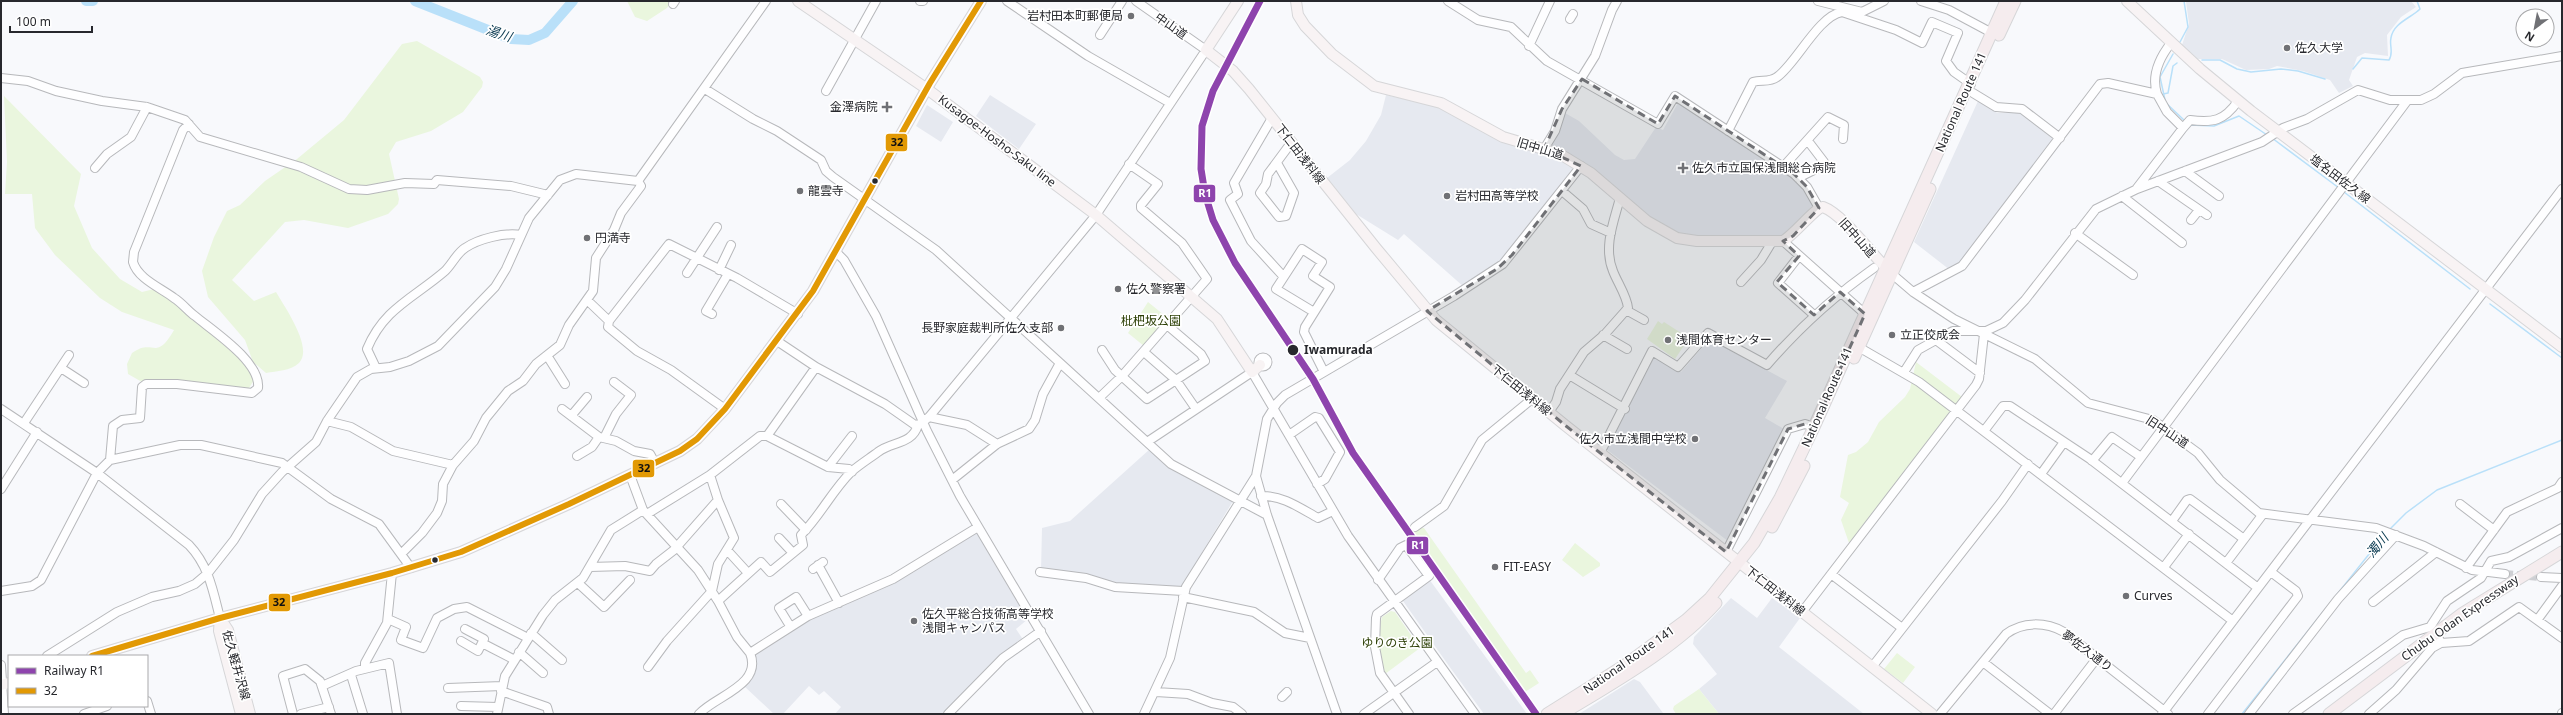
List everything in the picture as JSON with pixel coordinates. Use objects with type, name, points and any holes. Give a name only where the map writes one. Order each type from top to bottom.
[{"type":"highway","name":"National Route 141","points":[[1972,89],[1992,33],[2006,1]]},
{"type":"highway","name":"National Route 141","points":[[1562,714],[1672,640],[1709,610],[1787,501],[1855,345],[1972,89],[2015,1]]},
{"type":"highway","name":"National Route 141","points":[[1547,714],[1625,665],[1686,620],[1705,604],[1742,565],[1777,504],[1855,345],[1865,314],[1889,271]]},
{"type":"highway","name":"Chubu Odan Expressway","points":[[2329,714],[2463,613],[2562,552]]},
{"type":"highway","name":"Chubu Odan Expressway","points":[[2334,714],[2381,674]]},
{"type":"main road","name":"Kusagoe-Hosho-Saku line","points":[[798,1],[927,89],[1096,215],[1191,296],[1221,324],[1252,372]]},
{"type":"main road","name":"佐久軽井沢線","points":[[96,655],[220,618],[411,568],[491,541],[680,451],[697,439],[725,409],[798,314],[836,252],[927,89],[981,1]]},
{"type":"main road","points":[[1206,50],[1238,1]]},
{"type":"main road","name":"旧中山道","points":[[1296,1],[1298,15],[1305,26],[1332,54],[1374,86],[1441,103],[1503,137],[1544,149],[1581,166],[1647,221],[1677,238],[1691,241],[1783,241]]},
{"type":"main road","name":"塩名田佐久線","points":[[2127,1],[2171,43],[2238,101],[2273,135],[2343,188],[2486,288],[2562,347]]},
{"type":"main road","name":"下仁田浅科線","points":[[1206,50],[1240,79],[1427,311],[1532,399],[1932,714]]},
{"type":"main road","points":[[1783,241],[1793,236],[1819,208]]},
{"type":"main road","name":"旧中山道","points":[[1819,208],[1827,209],[1840,218],[1889,271]]},
{"type":"main road","points":[[1252,372],[1260,365]]},
{"type":"main road","name":"佐久軽井沢線","points":[[220,618],[220,631],[241,714]]},
{"type":"main road","name":"佐久軽井沢線","points":[[220,618],[228,630],[250,714]]},
{"type":"street","points":[[638,182],[766,1]]},
{"type":"street","points":[[826,91],[876,1]]},
{"type":"street","points":[[1007,1],[1088,56],[1170,103]]},
{"type":"street","points":[[1100,35],[1122,1]]},
{"type":"street","name":"中山道","points":[[1136,1],[1206,50]]},
{"type":"street","points":[[1448,1],[1478,20],[1511,27],[1529,46],[1563,71],[1582,79],[1658,124],[1675,96],[1798,178],[1812,195],[1819,208]]},
{"type":"street","points":[[1529,46],[1550,1]]},
{"type":"street","points":[[1544,149],[1555,131],[1562,109],[1595,56],[1617,1]]},
{"type":"street","points":[[1818,1],[1896,30],[1922,43],[1932,22],[1958,33],[1946,61],[1954,72],[1972,89],[1996,107],[2022,109],[2060,138]]},
{"type":"street","points":[[1728,131],[1753,82],[1770,81],[1778,76],[1809,39],[1835,14],[1842,10],[1862,12],[1872,3],[1884,1]]},
{"type":"street","points":[[1921,1],[1949,10],[1992,33]]},
{"type":"street","points":[[2171,43],[2161,59],[2156,74],[2157,94],[2167,112],[2186,125]]},
{"type":"street","points":[[718,601],[761,562],[770,572],[793,553],[803,544],[801,536],[852,472],[880,450],[904,442],[924,421],[1096,215],[1206,50]]},
{"type":"street","points":[[1904,372],[1918,350],[1953,331],[1982,333],[1994,328],[2008,319],[2092,212],[2122,196],[2273,135],[2307,119],[2358,90],[2383,98],[2407,101],[2429,97],[2462,73],[2562,56]]},
{"type":"street","points":[[1,78],[28,81],[56,91],[102,101],[147,107],[189,124],[200,138],[301,167],[349,188],[367,190],[405,183],[434,184],[437,180],[511,186],[548,195]]},
{"type":"street","points":[[1913,292],[1962,266],[2100,84],[2108,83],[2157,94]]},
{"type":"street","points":[[705,89],[753,120],[776,131],[820,160],[826,171],[865,201],[936,250],[1177,468],[1267,515]]},
{"type":"street","points":[[2137,189],[2186,125],[2222,117],[2238,101]]},
{"type":"street","points":[[2122,483],[2407,101]]},
{"type":"street","points":[[95,168],[107,154],[131,137],[147,107]]},
{"type":"street","points":[[1782,167],[1790,156],[1797,153],[1828,117],[1844,125],[1843,139]]},
{"type":"street","points":[[1272,118],[1234,184],[1238,194],[1230,200],[1251,241],[1283,276]]},
{"type":"street","points":[[110,460],[113,426],[122,420],[140,418],[142,387],[146,384],[177,384],[252,393],[258,388],[258,378],[255,371],[216,330],[146,279],[133,262],[134,252],[159,187],[183,130],[189,124]]},
{"type":"street","points":[[1798,178],[1824,166],[1824,162],[1808,141]]},
{"type":"street","points":[[1277,163],[1294,193],[1286,216],[1279,217],[1260,193],[1266,184],[1268,174],[1291,143]]},
{"type":"street","points":[[1099,398],[1144,352],[1207,278],[1182,243],[1141,208],[1141,204],[1158,184],[1129,164]]},
{"type":"street","points":[[1144,714],[1156,692],[1170,658],[1183,594],[1256,476],[1267,421],[1273,409],[1285,395],[1460,293],[1507,260],[1581,166]]},
{"type":"street","points":[[2185,171],[2215,195]]},
{"type":"street","points":[[49,655],[117,612],[152,597],[179,592],[195,584],[208,573],[234,540],[262,494],[289,466],[316,442],[327,421],[354,380],[362,373],[376,368],[390,367],[409,361],[429,352],[445,340],[500,282],[529,218],[560,180],[571,175],[638,182]]},
{"type":"street","points":[[2158,181],[2207,215]]},
{"type":"street","points":[[401,554],[422,533],[437,513],[442,501],[443,484],[453,465],[474,441],[486,418],[505,396],[523,381],[536,364],[548,357],[560,345],[569,325],[595,286],[596,258],[614,230],[621,213],[641,186],[638,182]]},
{"type":"street","points":[[2165,713],[2310,519],[2562,189]]},
{"type":"street","points":[[1562,191],[1583,209],[1591,224],[1611,233]]},
{"type":"street","points":[[2122,196],[2157,228],[2182,243]]},
{"type":"street","points":[[1549,412],[1556,402],[1560,389],[1570,376],[1584,352],[1603,335],[1626,310],[1627,303],[1612,269],[1608,254],[1611,233],[1620,198]]},
{"type":"street","points":[[2191,220],[2199,210]]},
{"type":"street","points":[[687,273],[717,227]]},
{"type":"street","points":[[2075,233],[2133,274]]},
{"type":"street","points":[[376,368],[367,349],[376,334],[379,324],[394,309],[438,277],[456,261],[463,249],[494,237],[520,235]]},
{"type":"street","points":[[1783,241],[1865,314]]},
{"type":"street","points":[[1741,282],[1761,260],[1772,242]]},
{"type":"street","points":[[725,409],[671,370],[637,351],[608,327],[609,321],[667,244],[697,257],[798,314]]},
{"type":"street","points":[[719,270],[731,245]]},
{"type":"street","points":[[1314,312],[1276,289],[1283,276],[1302,249],[1322,262],[1313,276],[1330,287],[1314,312],[1304,332],[1324,372]]},
{"type":"street","points":[[836,252],[844,260],[876,316],[952,480],[1089,714]]},
{"type":"street","points":[[1799,256],[1778,283],[1814,315]]},
{"type":"street","points":[[1600,453],[1624,409],[1652,351],[1678,367],[1708,333],[1767,366],[1814,315],[1840,292],[1874,268]]},
{"type":"street","name":"旧中山道","points":[[1889,271],[1913,292],[1954,319],[2039,362],[2088,403],[2143,416],[2164,428],[2198,453],[2232,491],[2255,510],[2263,514],[2370,527],[2395,535]]},
{"type":"street","points":[[707,311],[728,274]]},
{"type":"street","points":[[587,300],[609,321]]},
{"type":"street","points":[[1626,310],[1644,320]]},
{"type":"street","points":[[1102,350],[1115,370],[1147,399],[1205,360],[1201,354],[1167,325]]},
{"type":"street","points":[[1802,612],[1978,382],[1980,373],[1982,333]]},
{"type":"street","points":[[1603,335],[1627,349]]},
{"type":"street","points":[[1936,340],[1980,373]]},
{"type":"street","points":[[777,341],[816,367],[924,421],[967,425],[997,444]]},
{"type":"street","points":[[1855,345],[1904,372],[1957,410],[2234,621]]},
{"type":"street","points":[[1144,352],[1176,380],[1196,409]]},
{"type":"street","points":[[24,423],[69,355]]},
{"type":"street","points":[[548,357],[561,382]]},
{"type":"street","points":[[952,480],[997,444],[1032,425],[1043,394],[1060,363]]},
{"type":"street","points":[[461,706],[497,710],[501,689],[517,656],[529,636],[555,600],[578,583],[590,567],[611,530],[710,475],[752,440],[767,436],[816,367]]},
{"type":"street","points":[[61,368],[84,383]]},
{"type":"street","points":[[1147,442],[1252,372],[1333,511],[1378,580],[1475,714]]},
{"type":"street","points":[[1570,376],[1624,409]]},
{"type":"street","points":[[577,456],[602,438],[616,414],[631,395],[614,382]]},
{"type":"street","points":[[571,416],[587,397]]},
{"type":"street","points":[[1414,527],[1444,506],[1482,440],[1532,399]]},
{"type":"street","points":[[1984,431],[2003,406],[2007,405],[2092,461],[2258,588]]},
{"type":"street","points":[[1,409],[97,473],[189,546],[199,557],[208,573],[220,618]]},
{"type":"street","points":[[562,409],[602,438],[616,441],[634,451],[650,454],[655,463]]},
{"type":"street","points":[[1288,435],[1315,417],[1319,418],[1340,452],[1325,479],[1316,484]]},
{"type":"street","points":[[327,421],[351,427],[393,451],[453,465]]},
{"type":"street","points":[[1726,552],[1788,429],[1805,424],[1814,427]]},
{"type":"street","points":[[1,489],[37,432]]},
{"type":"street","points":[[767,436],[828,468],[849,469],[852,472]]},
{"type":"street","points":[[828,468],[852,436]]},
{"type":"street","points":[[2092,461],[2112,437],[2141,458]]},
{"type":"street","points":[[2040,474],[2064,442]]},
{"type":"street","points":[[1,591],[32,586],[41,580],[97,473],[110,460],[180,445],[201,445],[289,466],[331,499],[378,524],[411,568]]},
{"type":"street","points":[[1872,667],[2002,501],[2028,464]]},
{"type":"street","points":[[630,474],[645,512],[698,570],[718,601],[737,637],[750,653],[752,668],[745,681],[699,714]]},
{"type":"street","points":[[648,667],[667,641],[712,591],[718,564],[734,538],[718,500],[710,475]]},
{"type":"street","points":[[1256,476],[1267,515],[1337,714]]},
{"type":"street","points":[[2466,568],[2494,530],[2513,508],[2558,488],[2562,482]]},
{"type":"street","points":[[1261,496],[1273,496],[1284,500],[1318,518],[1333,511]]},
{"type":"street","points":[[2172,521],[2187,500],[2190,499],[2244,539]]},
{"type":"street","points":[[590,567],[625,566],[649,572],[676,547],[718,500]]},
{"type":"street","points":[[781,504],[806,530]]},
{"type":"street","points":[[2462,508],[2494,530]]},
{"type":"street","points":[[2226,563],[2263,514]]},
{"type":"street","points":[[750,653],[790,626],[808,616],[893,579],[978,526]]},
{"type":"street","points":[[2293,714],[2403,634],[2431,628],[2447,602],[2481,578],[2483,572],[2491,561],[2509,557],[2562,528]]},
{"type":"street","points":[[2164,567],[2188,534]]},
{"type":"street","points":[[2249,714],[2338,599],[2395,535],[2436,552],[2466,568],[2483,572],[2505,574]]},
{"type":"street","points":[[779,538],[793,553]]},
{"type":"street","points":[[1378,580],[1400,548],[1408,546],[1429,576],[1376,616],[1375,635],[1380,673],[1409,714]]},
{"type":"street","points":[[727,550],[748,573]]},
{"type":"street","points":[[2373,602],[2436,552]]},
{"type":"street","points":[[818,565],[840,603]]},
{"type":"street","points":[[1040,572],[1086,578],[1116,587],[1183,594],[1254,612],[1285,633],[1310,638]]},
{"type":"street","points":[[2208,714],[2298,596],[2296,590],[2271,572]]},
{"type":"street","points":[[365,668],[365,663],[388,619],[387,610],[392,573]]},
{"type":"street","points":[[1831,574],[1902,628]]},
{"type":"street","points":[[2541,577],[2562,578]]},
{"type":"street","points":[[578,583],[604,607],[625,583]]},
{"type":"street","points":[[2538,619],[2562,586]]},
{"type":"street","points":[[790,626],[779,608],[796,597],[808,616]]},
{"type":"street","points":[[388,619],[406,627],[401,640],[423,648],[437,618],[461,607],[467,607],[529,636],[562,660]]},
{"type":"street","points":[[2369,714],[2396,690],[2432,648],[2440,641],[2469,641],[2519,607],[2538,619],[2562,638]]},
{"type":"street","name":"夢佐久通り","points":[[1940,714],[2012,630],[2037,624],[2051,626],[2064,632],[2165,713]]},
{"type":"street","points":[[461,641],[478,651],[484,640],[466,629]]},
{"type":"street","points":[[948,714],[1003,658],[1041,631]]},
{"type":"street","points":[[482,643],[517,656],[543,673]]},
{"type":"street","points":[[2054,714],[2097,658]]},
{"type":"street","points":[[1364,714],[1437,662]]},
{"type":"street","points":[[1983,662],[2050,714]]},
{"type":"street","points":[[322,686],[365,668],[389,663],[397,714]]},
{"type":"street","points":[[1,666],[4,684],[4,714]]},
{"type":"street","points":[[293,714],[283,676],[304,669],[308,670],[322,686],[330,711],[301,714]]},
{"type":"street","points":[[351,675],[363,714]]},
{"type":"street","points":[[448,688],[501,689],[547,707],[549,714]]},
{"type":"street","points":[[1156,692],[1188,694],[1212,703],[1233,707],[1242,714]]},
{"type":"street","points":[[148,704],[151,714]]},
{"type":"street","points":[[84,714],[104,707]]},
{"type":"highlighted area","points":[[1582,79],[1658,124],[1675,96],[1794,174],[1807,187],[1819,208],[1793,236],[1783,241],[1799,256],[1777,282],[1814,315],[1840,292],[1865,314],[1814,427],[1805,424],[1788,429],[1726,552],[1566,426],[1427,311],[1497,269],[1512,255],[1581,166],[1544,149],[1562,109]]},
{"type":"shaded area","name":"佐久大学","points":[[2186,1],[2411,1],[2416,7],[2401,17],[2387,35],[2388,56],[2365,53],[2357,57],[2349,80],[2353,86],[2339,93],[2330,80],[2303,71],[2277,66],[2269,69],[2246,70],[2222,59],[2197,59],[2182,45],[2189,24]]},
{"type":"shaded area","points":[[990,95],[1036,124],[1019,149],[976,116]]},
{"type":"shaded area","name":"岩村田高等学校","points":[[1386,95],[1443,108],[1498,140],[1559,158],[1574,167],[1508,254],[1497,266],[1464,287],[1404,234],[1398,240],[1356,214],[1327,178],[1350,160],[1366,141],[1381,115]]},
{"type":"shaded area","points":[[1978,101],[1997,113],[2022,112],[2055,137],[1959,266],[1950,270],[1914,242]]},
{"type":"shaded area","name":"佐久市立国保浅間総合病院","points":[[1678,103],[1786,173],[1803,188],[1809,197],[1813,207],[1810,211],[1783,236],[1685,236],[1647,217],[1549,147],[1565,113],[1579,121],[1615,155],[1624,160],[1635,159],[1656,127],[1663,130]]},
{"type":"shaded area","points":[[927,105],[953,122],[941,142],[916,126]]},
{"type":"shaded area","name":"佐久市立浅間中学校","points":[[1711,340],[1787,381],[1765,418],[1784,429],[1728,541],[1606,449],[1653,356],[1681,372],[1707,342]]},
{"type":"shaded area","points":[[1150,449],[1183,475],[1233,501],[1180,589],[1117,585],[1041,571],[1042,528],[1070,521]]},
{"type":"shaded area","name":"佐久平総合技術高等学校 浅間キャンパス","points":[[976,532],[1028,619],[1016,629],[1024,641],[945,714],[835,714],[841,707],[824,691],[819,695],[809,686],[783,714],[774,714],[744,686],[753,655],[797,624]]},
{"type":"shaded area","points":[[1429,579],[1527,714],[1484,714],[1449,666],[1403,601]]},
{"type":"shaded area","points":[[1731,598],[1757,618],[1772,598],[1800,618],[1779,647],[1864,714],[1719,714],[1699,689],[1717,674],[1693,644],[1694,637]]},
{"type":"shaded area","points":[[1634,679],[1640,682],[1663,713],[1668,714],[1579,714]]},
{"type":"green space","points":[[627,1],[672,1],[667,8],[647,21],[635,17]]},
{"type":"green space","points":[[417,41],[480,77],[483,82],[482,87],[463,112],[431,131],[396,142],[389,154],[399,199],[398,204],[388,214],[348,228],[304,220],[285,222],[232,280],[254,301],[276,292],[296,327],[303,348],[303,356],[299,363],[288,369],[266,373],[253,362],[245,340],[208,297],[202,271],[214,237],[227,211],[240,205],[265,181],[297,159],[344,120],[402,44]]},
{"type":"green space","points":[[4,96],[81,174],[74,206],[92,248],[120,279],[142,292],[154,289],[168,297],[247,365],[254,380],[249,388],[142,382],[128,374],[127,364],[132,353],[145,347],[158,348],[168,340],[174,330],[122,312],[100,298],[55,255],[35,228],[32,194],[5,194],[7,162]]},
{"type":"green space","name":"枇杷坂公園","points":[[1148,302],[1169,319],[1144,346],[1128,333]]},
{"type":"green space","name":"浅間体育センター","points":[[1658,321],[1662,324],[1664,322],[1689,338],[1675,359],[1647,339]]},
{"type":"green space","points":[[1916,362],[1962,397],[1849,543],[1841,520],[1849,503],[1840,497],[1848,455],[1856,452],[1868,442],[1879,422],[1905,397],[1910,389]]},
{"type":"green space","points":[[1420,527],[1424,528],[1526,673],[1530,670],[1539,683],[1525,692],[1413,533]]},
{"type":"green space","points":[[1575,543],[1600,563],[1600,566],[1583,577],[1562,560]]},
{"type":"green space","name":"ゆりのき公園","points":[[1391,611],[1395,612],[1420,648],[1385,674],[1380,654],[1380,629],[1382,617]]},
{"type":"green space","points":[[1897,653],[1915,667],[1903,683],[1884,669]]},
{"type":"green space","points":[[1699,689],[1719,714],[1676,714],[1673,709],[1674,706]]},
{"type":"waterway","name":"湯川","points":[[86,1],[93,1]]},
{"type":"waterway","name":"湯川","points":[[415,1],[511,39],[529,40],[545,33],[573,1]]},
{"type":"waterway","points":[[2180,42],[2188,27],[2184,1]]},
{"type":"waterway","points":[[2353,69],[2362,58],[2389,60],[2391,55],[2392,33],[2403,21],[2420,9],[2417,1]]},
{"type":"waterway","points":[[2165,100],[2160,77],[2173,54]]},
{"type":"waterway","points":[[2202,60],[2220,60],[2237,69],[2251,72],[2281,69],[2298,71],[2325,79]]},
{"type":"waterway","points":[[2163,94],[2168,93],[2173,66],[2177,63]]},
{"type":"waterway","points":[[2166,103],[2185,121]]},
{"type":"waterway","points":[[2190,125],[2214,126],[2239,116],[2267,135]]},
{"type":"waterway","points":[[2272,138],[2339,188]]},
{"type":"waterway","points":[[2344,192],[2470,289]]},
{"type":"waterway","points":[[2490,304],[2562,358]]},
{"type":"waterway","name":"濁川","points":[[2389,530],[2406,513],[2437,490],[2562,440]]},
{"type":"waterway","name":"濁川","points":[[2242,714],[2385,534]]},
{"type":"tunnel","points":[[2505,574],[2541,577]]},
{"type":"rail line","name":"R1","points":[[1260,1],[1213,91],[1202,126],[1201,169],[1205,194],[1213,220],[1235,263],[1313,379],[1353,453],[1536,714]]},
{"type":"transit line","name":"32","points":[[95,655],[220,618],[392,573],[461,552],[569,504],[680,451],[697,439],[725,409],[813,291],[930,83],[981,1]]},
{"type":"place","name":"岩村田本町郵便局","points":[[1131,16]]},
{"type":"place","name":"佐久大学","points":[[2287,48]]},
{"type":"place","name":"金澤病院","points":[[887,107]]},
{"type":"place","name":"佐久市立国保浅間総合病院","points":[[1683,168]]},
{"type":"place","name":"龍雲寺","points":[[800,191]]},
{"type":"place","name":"岩村田高等学校","points":[[1447,196]]},
{"type":"place","name":"円満寺","points":[[587,238]]},
{"type":"place","name":"佐久警察署","points":[[1118,289]]},
{"type":"place","name":"長野家庭裁判所佐久支部","points":[[1061,328]]},
{"type":"place","name":"立正佼成会","points":[[1892,335]]},
{"type":"place","name":"浅間体育センター","points":[[1668,340]]},
{"type":"place","name":"Iwamurada","points":[[1293,350]]},
{"type":"place","name":"佐久市立浅間中学校","points":[[1695,439]]},
{"type":"place","name":"FIT-EASY","points":[[1495,567]]},
{"type":"place","name":"Curves","points":[[2126,596]]},
{"type":"place","name":"佐久平総合技術高等学校 浅間キャンパス","points":[[914,621]]}]
